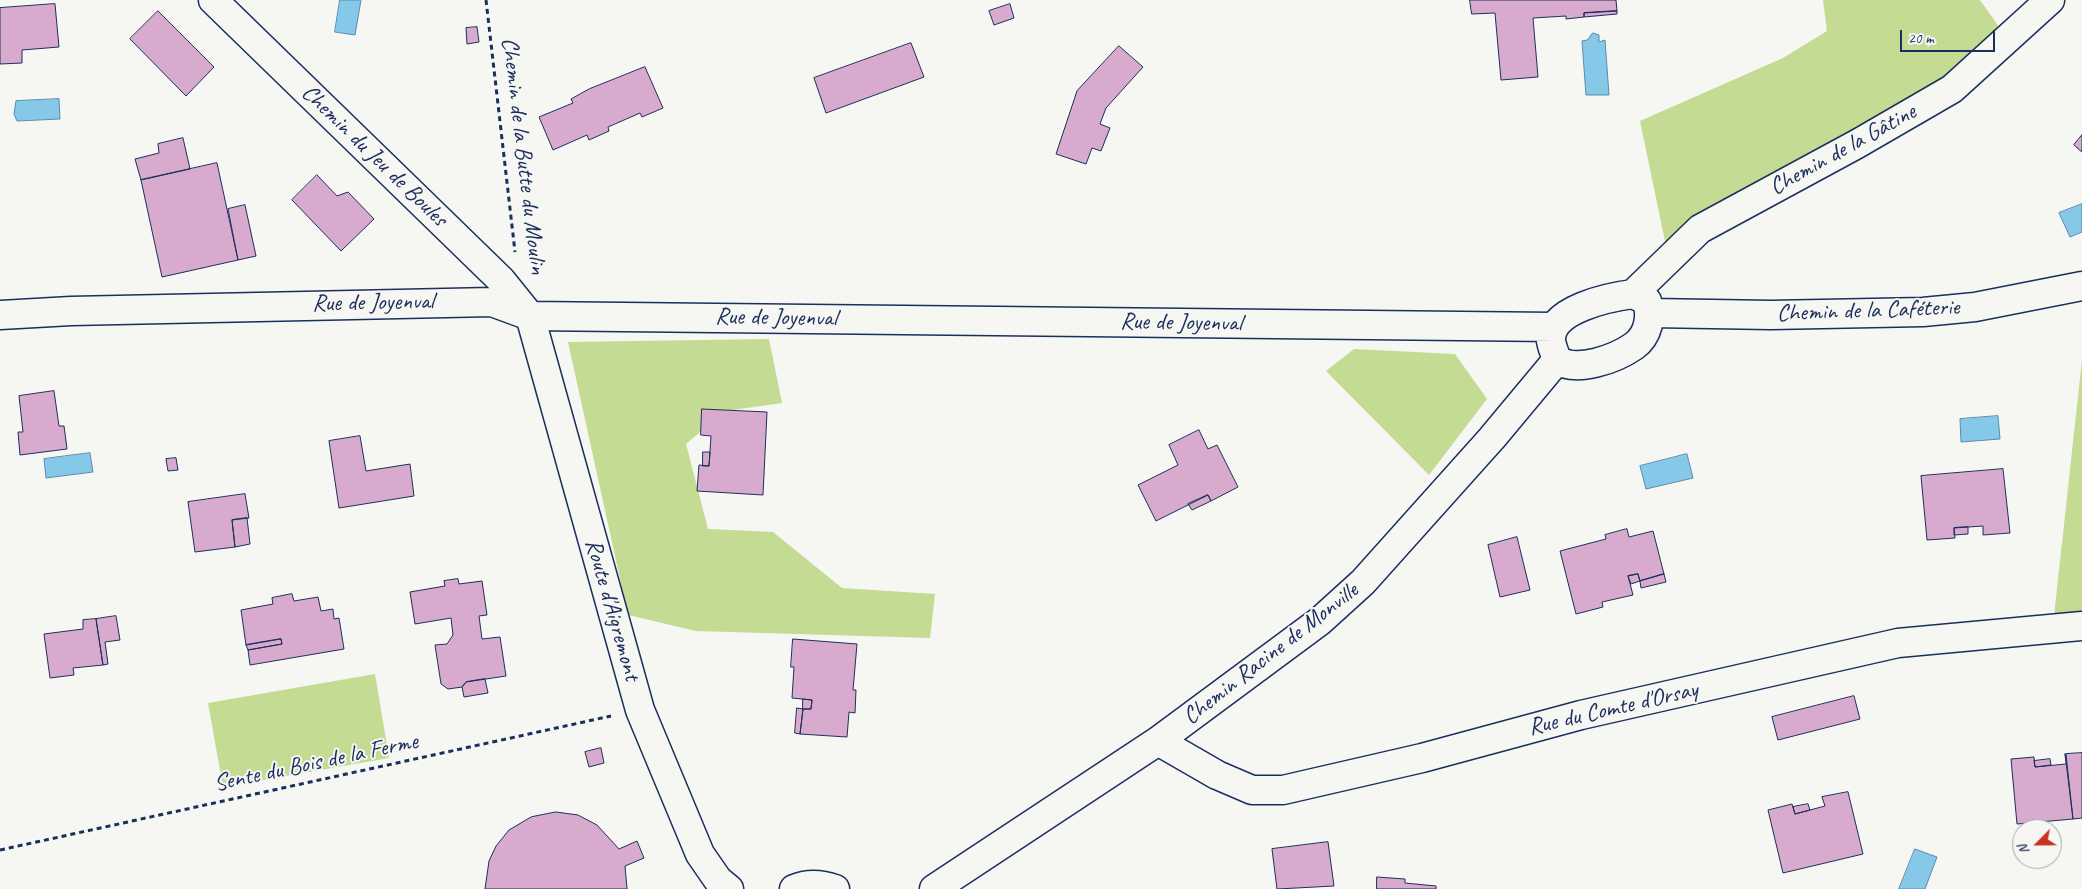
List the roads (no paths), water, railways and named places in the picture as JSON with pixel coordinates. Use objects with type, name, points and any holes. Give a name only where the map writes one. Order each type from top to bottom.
[{"type":"street","name":"Chemin du Jeu de Boules","points":[[213,0],[501,280],[530,316]]},
{"type":"street","name":"Chemin de la Gâtine","points":[[1642,304],[1700,229],[1857,144],[1952,89],[2050,0]]},
{"type":"street","name":"Chemin de la Caféterie","points":[[1642,304],[1771,315],[1922,312],[1975,307],[2082,286]]},
{"type":"street","points":[[1609,298],[1642,304],[1647,329],[1635,346],[1610,358],[1586,364],[1566,366],[1557,360],[1551,341],[1554,327],[1564,317],[1581,308],[1609,298]]},
{"type":"street","name":"Rue de Joyenval","points":[[0,315],[70,311],[492,302],[530,316],[1554,327]]},
{"type":"street","name":"Route d'Aigremont","points":[[530,316],[640,710],[700,854],[718,880],[729,889]]},
{"type":"street","name":"Chemin Racine de Monville","points":[[934,889],[1158,741],[1320,621],[1363,582],[1492,438],[1557,360]]},
{"type":"street","name":"Rue du Comte d'Orsay","points":[[1158,741],[1217,775],[1252,790],[1283,790],[1422,758],[1581,715],[1898,643],[2082,626]]},
{"type":"street","points":[[794,889],[810,884],[825,885],[835,889]]},
{"type":"water","points":[[340,0],[361,0],[355,35],[335,32]]},
{"type":"water","points":[[1593,33],[1599,35],[1599,42],[1605,40],[1609,95],[1586,95],[1582,41],[1587,40]]},
{"type":"water","points":[[59,99],[60,119],[17,121],[14,114],[16,101]]},
{"type":"water","points":[[2082,204],[2082,232],[2070,237],[2059,213]]},
{"type":"water","points":[[1998,416],[2000,439],[1961,442],[1960,419]]},
{"type":"water","points":[[90,453],[93,472],[46,478],[44,459]]},
{"type":"water","points":[[1687,454],[1693,478],[1646,489],[1640,466]]},
{"type":"water","points":[[1915,849],[1937,857],[1925,889],[1899,889]]}]
